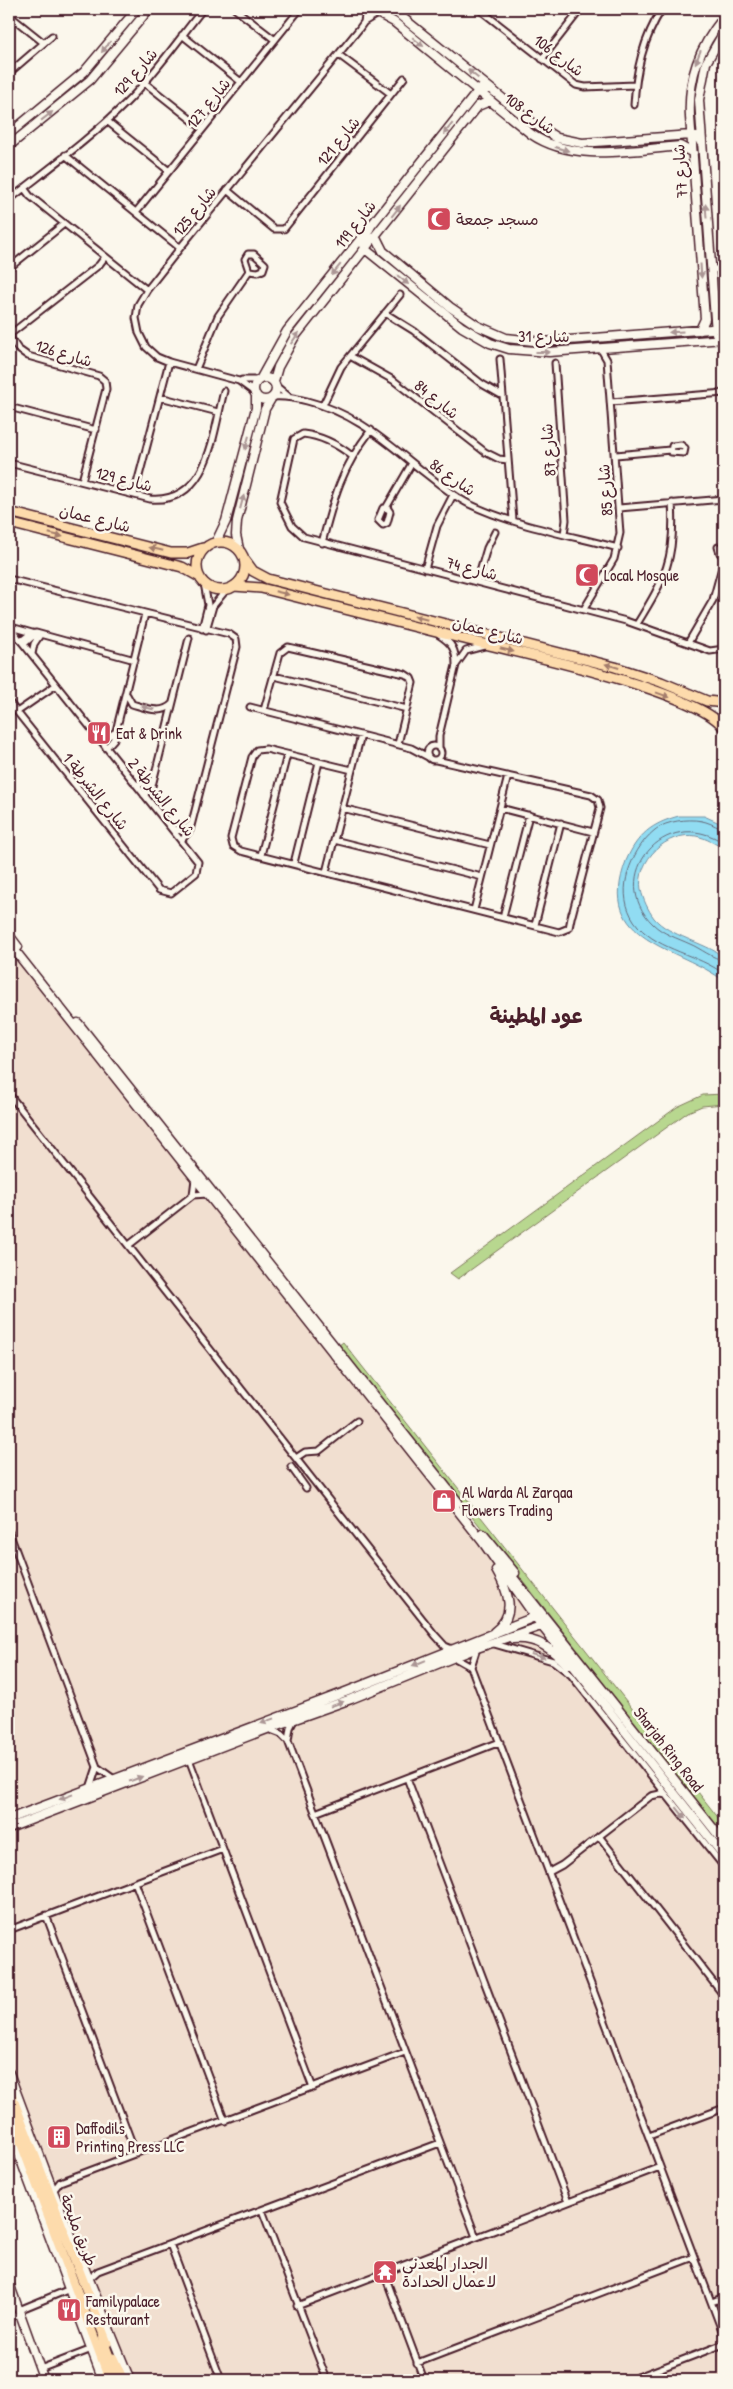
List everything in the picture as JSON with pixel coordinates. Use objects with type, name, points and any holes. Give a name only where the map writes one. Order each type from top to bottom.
[{"type":"highway","points":[[104,2337],[105,2347],[117,2380]]},
{"type":"main road","name":"شارع عمان","points":[[9,512],[171,553],[188,553],[203,548]]},
{"type":"main road","name":"شارع عمان","points":[[9,523],[182,567],[201,579]]},
{"type":"main road","points":[[216,542],[231,543],[239,549],[244,560],[242,577],[230,588],[216,590],[201,579],[196,564],[203,548],[216,542]]},
{"type":"main road","name":"شارع عمان","points":[[244,560],[254,571],[268,578],[615,667],[661,682],[707,701],[724,703]]},
{"type":"main road","name":"شارع عمان","points":[[230,588],[261,588],[588,670],[637,685],[709,714],[724,727]]},
{"type":"main road","points":[[724,716],[724,727]]},
{"type":"main road","name":"طريق مليحة","points":[[9,2089],[104,2337],[123,2380]]},
{"type":"main road","name":"طريق مليحة","points":[[9,2110],[110,2380]]},
{"type":"main road","points":[[30,2144],[40,2154]]},
{"type":"street","points":[[9,134],[84,72],[137,9]]},
{"type":"street","points":[[9,146],[90,80],[149,9]]},
{"type":"street","name":"شارع 129","points":[[9,200],[107,121],[145,83],[203,9]]},
{"type":"street","points":[[235,9],[275,40]]},
{"type":"street","name":"شارع 127","points":[[136,212],[300,9]]},
{"type":"street","name":"شارع 108","points":[[367,9],[394,22],[537,138],[557,148],[582,152],[680,146],[693,153]]},
{"type":"street","name":"شارع 125","points":[[364,22],[367,9]]},
{"type":"street","points":[[378,14],[387,9]]},
{"type":"street","name":"شارع 108","points":[[392,9],[537,126],[557,138],[582,143],[691,135]]},
{"type":"street","name":"شارع 106","points":[[479,9],[570,82],[579,86],[635,85]]},
{"type":"street","points":[[542,59],[581,9],[588,9]]},
{"type":"street","points":[[634,106],[635,85],[645,41],[662,9]]},
{"type":"street","name":"شارع 125","points":[[260,379],[239,381],[169,362],[150,351],[139,333],[136,318],[138,308],[147,290],[180,248],[364,22],[378,14]]},
{"type":"street","points":[[9,15],[44,43]]},
{"type":"street","name":"شارع 77","points":[[700,330],[705,319],[691,135],[690,97],[694,67],[707,40],[724,17]]},
{"type":"street","points":[[182,35],[241,82]]},
{"type":"street","name":"شارع 77","points":[[720,329],[712,283],[701,143],[700,90],[706,63],[713,49],[724,35]]},
{"type":"street","points":[[9,73],[52,36]]},
{"type":"street","points":[[713,49],[724,47]]},
{"type":"street","points":[[339,55],[391,94]]},
{"type":"street","name":"شارع 121","points":[[227,190],[268,223],[280,227],[291,219],[404,78]]},
{"type":"street","points":[[145,83],[203,129]]},
{"type":"street","points":[[478,91],[483,87],[492,90]]},
{"type":"street","name":"شارع 119","points":[[260,379],[287,331],[478,91]]},
{"type":"street","name":"شارع 119","points":[[275,384],[278,367],[294,338],[478,106],[490,101]]},
{"type":"street","points":[[107,121],[170,171]]},
{"type":"street","points":[[691,135],[698,137],[701,143]]},
{"type":"street","points":[[618,150],[627,146],[625,140]]},
{"type":"street","points":[[432,165],[441,147],[439,144],[435,145]]},
{"type":"street","points":[[65,155],[180,248]]},
{"type":"street","points":[[24,188],[30,196],[147,290]]},
{"type":"street","points":[[698,223],[702,237],[709,239]]},
{"type":"street","points":[[9,268],[64,224]]},
{"type":"street","points":[[365,249],[363,241],[372,224]]},
{"type":"street","name":"شارع 31","points":[[376,237],[383,251],[458,314],[498,335],[529,342],[720,329]]},
{"type":"street","name":"شارع 31","points":[[365,249],[462,327],[499,347],[538,352],[724,339]]},
{"type":"street","points":[[9,336],[99,265],[105,257]]},
{"type":"street","points":[[711,267],[724,273],[712,283]]},
{"type":"street","points":[[196,370],[218,316],[249,271]]},
{"type":"street","points":[[323,405],[334,378],[400,295]]},
{"type":"street","points":[[430,302],[435,297],[458,314]]},
{"type":"street","points":[[385,313],[425,339],[494,392],[503,396]]},
{"type":"street","points":[[696,341],[714,335],[720,329]]},
{"type":"street","name":"شارع 126","points":[[9,336],[18,348],[28,356],[103,379],[106,389],[82,481]]},
{"type":"street","points":[[607,360],[614,347]]},
{"type":"street","name":"شارع 85","points":[[584,609],[614,559],[620,533],[616,455],[607,360],[600,348]]},
{"type":"street","name":"شارع 84","points":[[350,356],[398,384],[484,452],[496,458],[508,460]]},
{"type":"street","points":[[500,359],[513,520]]},
{"type":"street","points":[[134,496],[169,362]]},
{"type":"street","name":"شارع 87","points":[[555,363],[566,520],[564,534]]},
{"type":"street","points":[[216,542],[226,521],[256,408],[255,393],[260,379],[268,378],[275,384],[277,391],[265,409],[237,521],[236,535],[239,549]]},
{"type":"street","name":"شارع 125","points":[[239,381],[255,393]]},
{"type":"street","name":"شارع 86","points":[[275,384],[288,397]]},
{"type":"street","points":[[494,392],[502,388]]},
{"type":"street","name":"شارع 129","points":[[9,463],[150,499],[165,499],[180,494],[193,484],[206,462],[224,391]]},
{"type":"street","points":[[255,393],[264,400],[272,398]]},
{"type":"street","points":[[611,402],[724,393]]},
{"type":"street","points":[[160,397],[218,412]]},
{"type":"street","name":"شارع 86","points":[[272,398],[288,397],[323,405],[349,415],[371,430],[453,495],[486,512],[618,548]]},
{"type":"street","points":[[9,407],[96,430]]},
{"type":"street","points":[[322,543],[337,487],[352,456],[371,430]]},
{"type":"street","name":"شارع 74","points":[[352,456],[333,443],[305,434],[297,436],[290,451],[280,498],[281,506],[297,532],[307,539],[584,609],[637,624],[710,651],[724,649]]},
{"type":"street","points":[[616,455],[670,450]]},
{"type":"street","points":[[386,508],[412,463]]},
{"type":"street","points":[[426,569],[437,526],[453,495]]},
{"type":"street","points":[[619,508],[724,499]]},
{"type":"street","points":[[637,624],[660,586],[669,565],[674,537],[672,504]]},
{"type":"street","points":[[477,582],[494,532]]},
{"type":"street","points":[[718,547],[724,557]]},
{"type":"street","points":[[688,642],[713,600],[724,560]]},
{"type":"street","points":[[9,579],[220,633],[233,640],[235,654],[188,834],[188,850]]},
{"type":"street","points":[[201,579],[208,601],[208,615],[212,625],[220,633]]},
{"type":"street","points":[[204,629],[208,615],[216,602],[230,588]]},
{"type":"street","points":[[115,759],[115,736],[146,615]]},
{"type":"street","points":[[190,626],[208,615]]},
{"type":"street","points":[[9,626],[135,660]]},
{"type":"street","name":"شارع الشرطة 2","points":[[9,626],[180,839],[198,862],[198,867]]},
{"type":"street","points":[[428,757],[427,753],[439,732],[456,665],[456,656],[452,646],[432,631]]},
{"type":"street","points":[[22,643],[32,633]]},
{"type":"street","points":[[22,643],[40,635]]},
{"type":"street","points":[[32,654],[34,644],[40,635]]},
{"type":"street","points":[[151,804],[152,783],[189,638]]},
{"type":"street","points":[[264,710],[280,653],[290,646],[405,674],[411,678],[413,683],[398,744]]},
{"type":"street","points":[[456,665],[466,651],[488,646]]},
{"type":"street","points":[[274,676],[407,709]]},
{"type":"street","points":[[19,714],[55,684]]},
{"type":"street","points":[[126,694],[132,704],[159,711],[166,710],[172,703]]},
{"type":"street","name":"شارع الشرطة 1","points":[[9,702],[159,890],[166,894],[171,893],[194,875],[198,867]]},
{"type":"street","points":[[250,707],[398,744],[436,760],[586,794],[596,803],[597,817],[572,914],[566,926],[550,930],[247,852],[235,844],[234,830],[254,753],[257,750],[266,749],[352,770]]},
{"type":"street","points":[[436,760],[440,756],[439,732]]},
{"type":"street","points":[[326,872],[361,735]]},
{"type":"street","points":[[96,736],[115,736]]},
{"type":"street","points":[[105,746],[115,736]]},
{"type":"street","points":[[411,748],[436,747],[456,763]]},
{"type":"street","points":[[261,855],[287,754]]},
{"type":"street","points":[[294,863],[320,762]]},
{"type":"street","points":[[474,910],[508,776]]},
{"type":"street","points":[[135,784],[152,783]]},
{"type":"street","points":[[142,793],[152,783]]},
{"type":"street","points":[[342,808],[490,846]]},
{"type":"street","points":[[500,808],[593,832]]},
{"type":"street","points":[[502,917],[529,815]]},
{"type":"street","points":[[534,925],[561,824]]},
{"type":"street","points":[[169,827],[181,831],[191,826]]},
{"type":"street","points":[[180,839],[191,826]]},
{"type":"street","points":[[180,839],[188,834]]},
{"type":"street","points":[[334,840],[482,877]]},
{"type":"street","points":[[9,935],[583,1659],[610,1697]]},
{"type":"street","points":[[9,943],[490,1551],[604,1703],[724,1856]]},
{"type":"street","points":[[9,1094],[435,1635],[445,1646],[452,1650]]},
{"type":"street","points":[[194,1195],[195,1179]]},
{"type":"street","points":[[129,1245],[194,1195],[208,1194]]},
{"type":"street","points":[[296,1458],[305,1452],[317,1452],[357,1421]]},
{"type":"street","points":[[291,1466],[306,1488]]},
{"type":"street","points":[[301,1482],[309,1475]]},
{"type":"street","points":[[9,1532],[97,1767],[115,1779]]},
{"type":"street","points":[[483,1534],[542,1620],[610,1697]]},
{"type":"street","points":[[490,1551],[492,1564],[507,1592],[510,1604],[503,1623],[493,1640]]},
{"type":"street","points":[[9,1828],[455,1658],[542,1620]]},
{"type":"street","points":[[435,1635],[440,1648],[436,1656]]},
{"type":"street","points":[[9,1819],[452,1650],[493,1640],[521,1638],[544,1644],[570,1667],[604,1703]]},
{"type":"street","points":[[493,1640],[546,1659],[566,1670],[582,1686],[724,1867]]},
{"type":"street","points":[[477,1648],[471,1667],[724,2336]]},
{"type":"street","points":[[455,1658],[471,1667]]},
{"type":"street","name":"Sharjah Ring Road","points":[[610,1697],[724,1842]]},
{"type":"street","points":[[294,1720],[288,1732],[288,1742],[476,2238]]},
{"type":"street","points":[[267,1729],[276,1732],[288,1742]]},
{"type":"street","points":[[315,1813],[500,1742]]},
{"type":"street","points":[[189,1759],[313,2088]]},
{"type":"street","points":[[90,1788],[97,1767]]},
{"type":"street","points":[[407,1778],[568,2202]]},
{"type":"street","points":[[651,1796],[657,1781]]},
{"type":"street","points":[[549,1872],[562,1865],[651,1796],[660,1794],[668,1796]]},
{"type":"street","points":[[598,1836],[724,1996]]},
{"type":"street","points":[[9,1930],[222,1849]]},
{"type":"street","points":[[135,1882],[225,2121]]},
{"type":"street","points":[[46,1915],[136,2154]]},
{"type":"street","points":[[53,2192],[60,2182],[405,2052]]},
{"type":"street","points":[[9,2073],[53,2192],[130,2380]]},
{"type":"street","points":[[649,2136],[724,2108]]},
{"type":"street","points":[[9,2128],[103,2380]]},
{"type":"street","points":[[89,2279],[98,2271],[440,2143]]},
{"type":"street","points":[[297,2306],[660,2167]]},
{"type":"street","points":[[48,2178],[60,2182]]},
{"type":"street","points":[[262,2210],[297,2306],[327,2380]]},
{"type":"street","points":[[170,2244],[222,2380]]},
{"type":"street","points":[[417,2363],[694,2257]]},
{"type":"street","points":[[85,2267],[98,2271]]},
{"type":"street","points":[[384,2273],[424,2380]]},
{"type":"street","points":[[9,2283],[44,2380]]},
{"type":"street","points":[[9,2318],[70,2289]]},
{"type":"street","points":[[712,2302],[724,2297]]},
{"type":"street","points":[[630,2380],[724,2344]]},
{"type":"street","points":[[40,2369],[92,2350]]},
{"type":"shaded area","points":[[9,951],[724,1849],[724,2380],[115,2380],[9,2097],[9,1823],[491,1639],[9,1815]]},
{"type":"green space","points":[[724,1094],[724,1104],[702,1106],[688,1112],[458,1279],[450,1273],[677,1107],[703,1095]]},
{"type":"green space","points":[[343,1342],[724,1825],[724,1836],[338,1346]]},
{"type":"water","points":[[679,816],[704,816],[724,825],[724,849],[696,836],[674,838],[656,850],[649,858],[643,868],[641,890],[650,912],[660,924],[668,930],[707,947],[724,957],[724,981],[706,969],[646,939],[632,926],[622,909],[619,888],[630,852],[646,831],[661,822]]},
{"type":"place","name":"مسجد جمعة","points":[[439,219]]},
{"type":"place","name":"Local Mosque","points":[[587,575]]},
{"type":"place","name":"Eat & Drink","points":[[99,733]]},
{"type":"place","name":"Al Warda Al Zarqaa Flowers Trading","points":[[444,1501]]},
{"type":"place","name":"Daffodils Printing Press LLC","points":[[59,2137]]},
{"type":"place","name":"الجدار المعدني لاعمال الحدادة","points":[[385,2272]]},
{"type":"place","name":"Familypalace Restaurant","points":[[69,2310]]},
{"type":"district","name":"عود المطينة","points":[[536,1015]]}]
